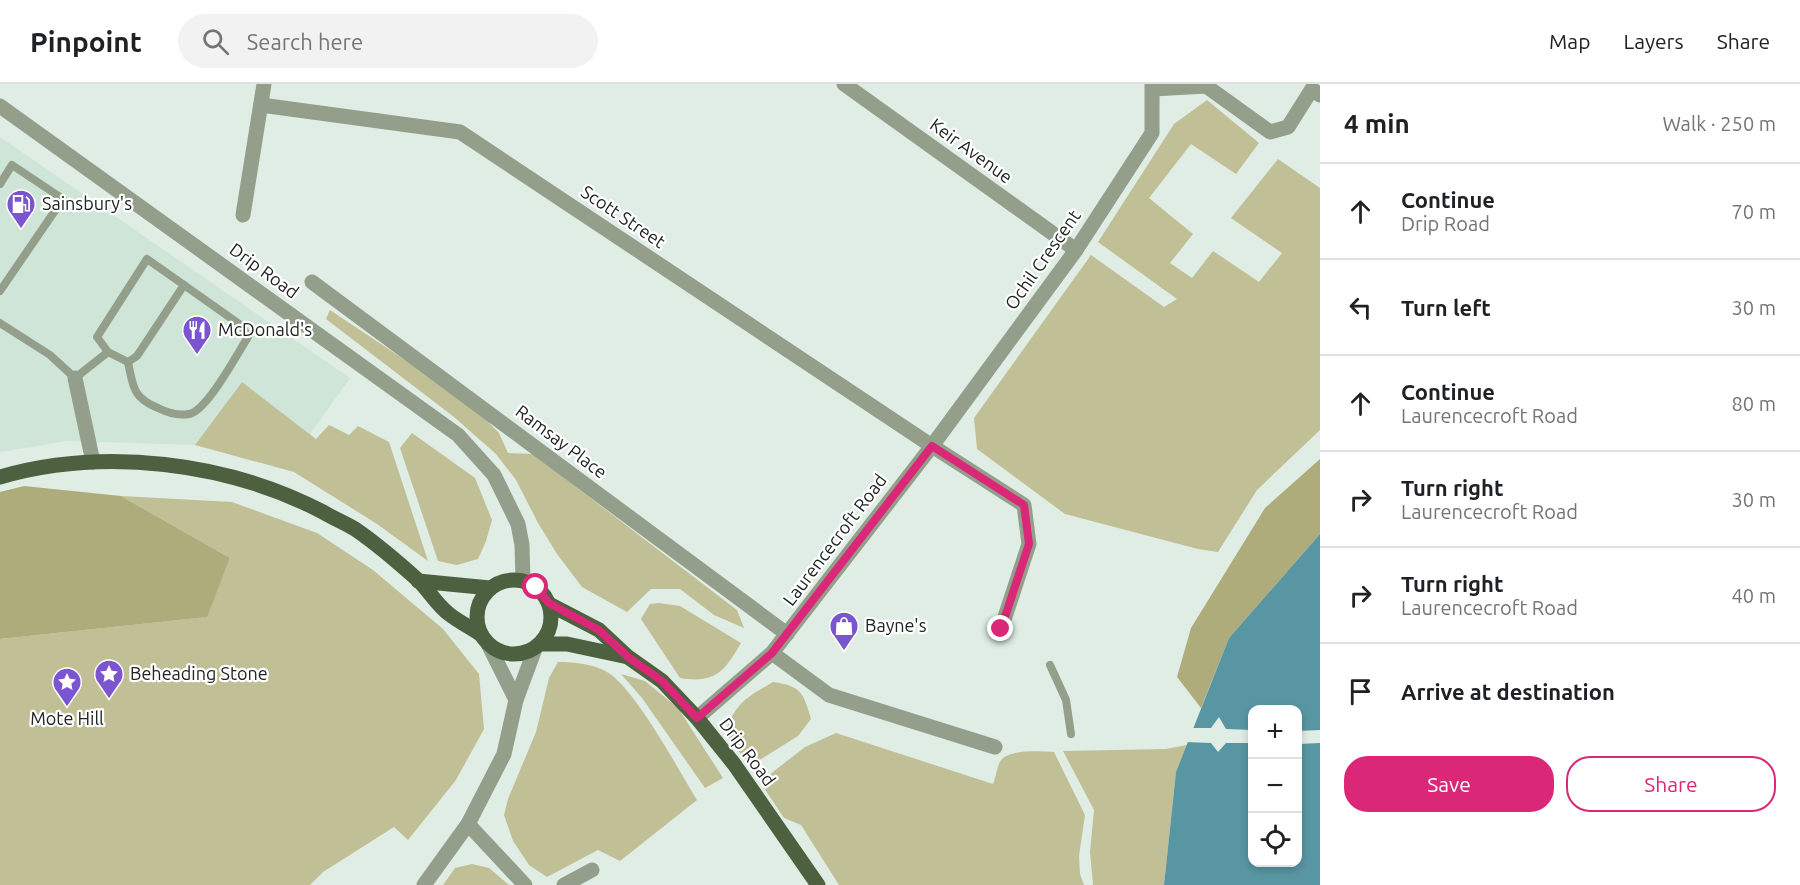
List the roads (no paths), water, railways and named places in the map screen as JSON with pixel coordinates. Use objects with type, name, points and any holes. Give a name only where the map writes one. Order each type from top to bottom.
[{"type":"main road","points":[[0,477],[31,468],[93,462],[174,466],[224,474],[268,488],[309,505],[354,529],[418,581],[448,614],[503,653],[521,654],[545,639],[551,621],[549,603],[536,587],[523,581],[504,581],[490,588],[481,600],[477,616],[485,640]]},
{"type":"main road","points":[[418,581],[490,588]]},
{"type":"main road","name":"Drip Road","points":[[549,603],[599,630],[628,657],[662,681],[697,718],[734,764],[818,885]]},
{"type":"main road","name":"Drip Road","points":[[537,646],[567,644],[628,657]]},
{"type":"street","points":[[243,215],[264,84]]},
{"type":"street","name":"Keir Avenue","points":[[844,84],[1076,250]]},
{"type":"street","points":[[1152,87],[1206,86],[1270,132],[1288,127],[1312,89],[1320,94]]},
{"type":"street","name":"Ochil Crescent","points":[[932,446],[1076,250],[1152,134],[1152,87]]},
{"type":"street","name":"Scott Street","points":[[261,105],[460,132],[932,446]]},
{"type":"street","name":"Drip Road","points":[[0,106],[458,435],[494,475],[518,524],[522,545],[523,581]]},
{"type":"street","name":"Ramsay Place","points":[[312,282],[787,634]]},
{"type":"street","points":[[75,378],[93,462]]},
{"type":"street","points":[[932,446],[1024,505],[1029,544],[1001,629]]},
{"type":"street","name":"Laurencecroft Road","points":[[697,718],[772,653],[932,446]]},
{"type":"street","points":[[485,640],[516,700]]},
{"type":"street","points":[[424,885],[468,824],[504,754],[516,700],[537,646]]},
{"type":"street","points":[[772,653],[829,695],[995,747]]},
{"type":"street","points":[[468,824],[525,885]]},
{"type":"street","points":[[564,885],[592,870]]},
{"type":"lane","points":[[0,184],[12,165],[63,199],[0,291]]},
{"type":"lane","points":[[147,259],[242,326],[248,338],[205,405],[191,414],[170,414],[144,403],[134,391],[128,362],[108,352],[97,337],[147,259]]},
{"type":"lane","points":[[128,362],[137,356],[184,285]]},
{"type":"lane","points":[[0,323],[50,355],[75,378],[108,352]]},
{"type":"lane","points":[[1050,665],[1066,700],[1071,734]]},
{"type":"water","points":[[1320,534],[1320,885],[1164,885],[1176,772],[1229,638]]},
{"type":"place","name":"Sainsbury's","points":[[21,230]]},
{"type":"place","name":"McDonald's","points":[[197,356]]},
{"type":"place","name":"Bayne's","points":[[844,652]]},
{"type":"place","name":"Beheading Stone","points":[[109,700]]},
{"type":"place","name":"Mote Hill","points":[[67,708]]}]
